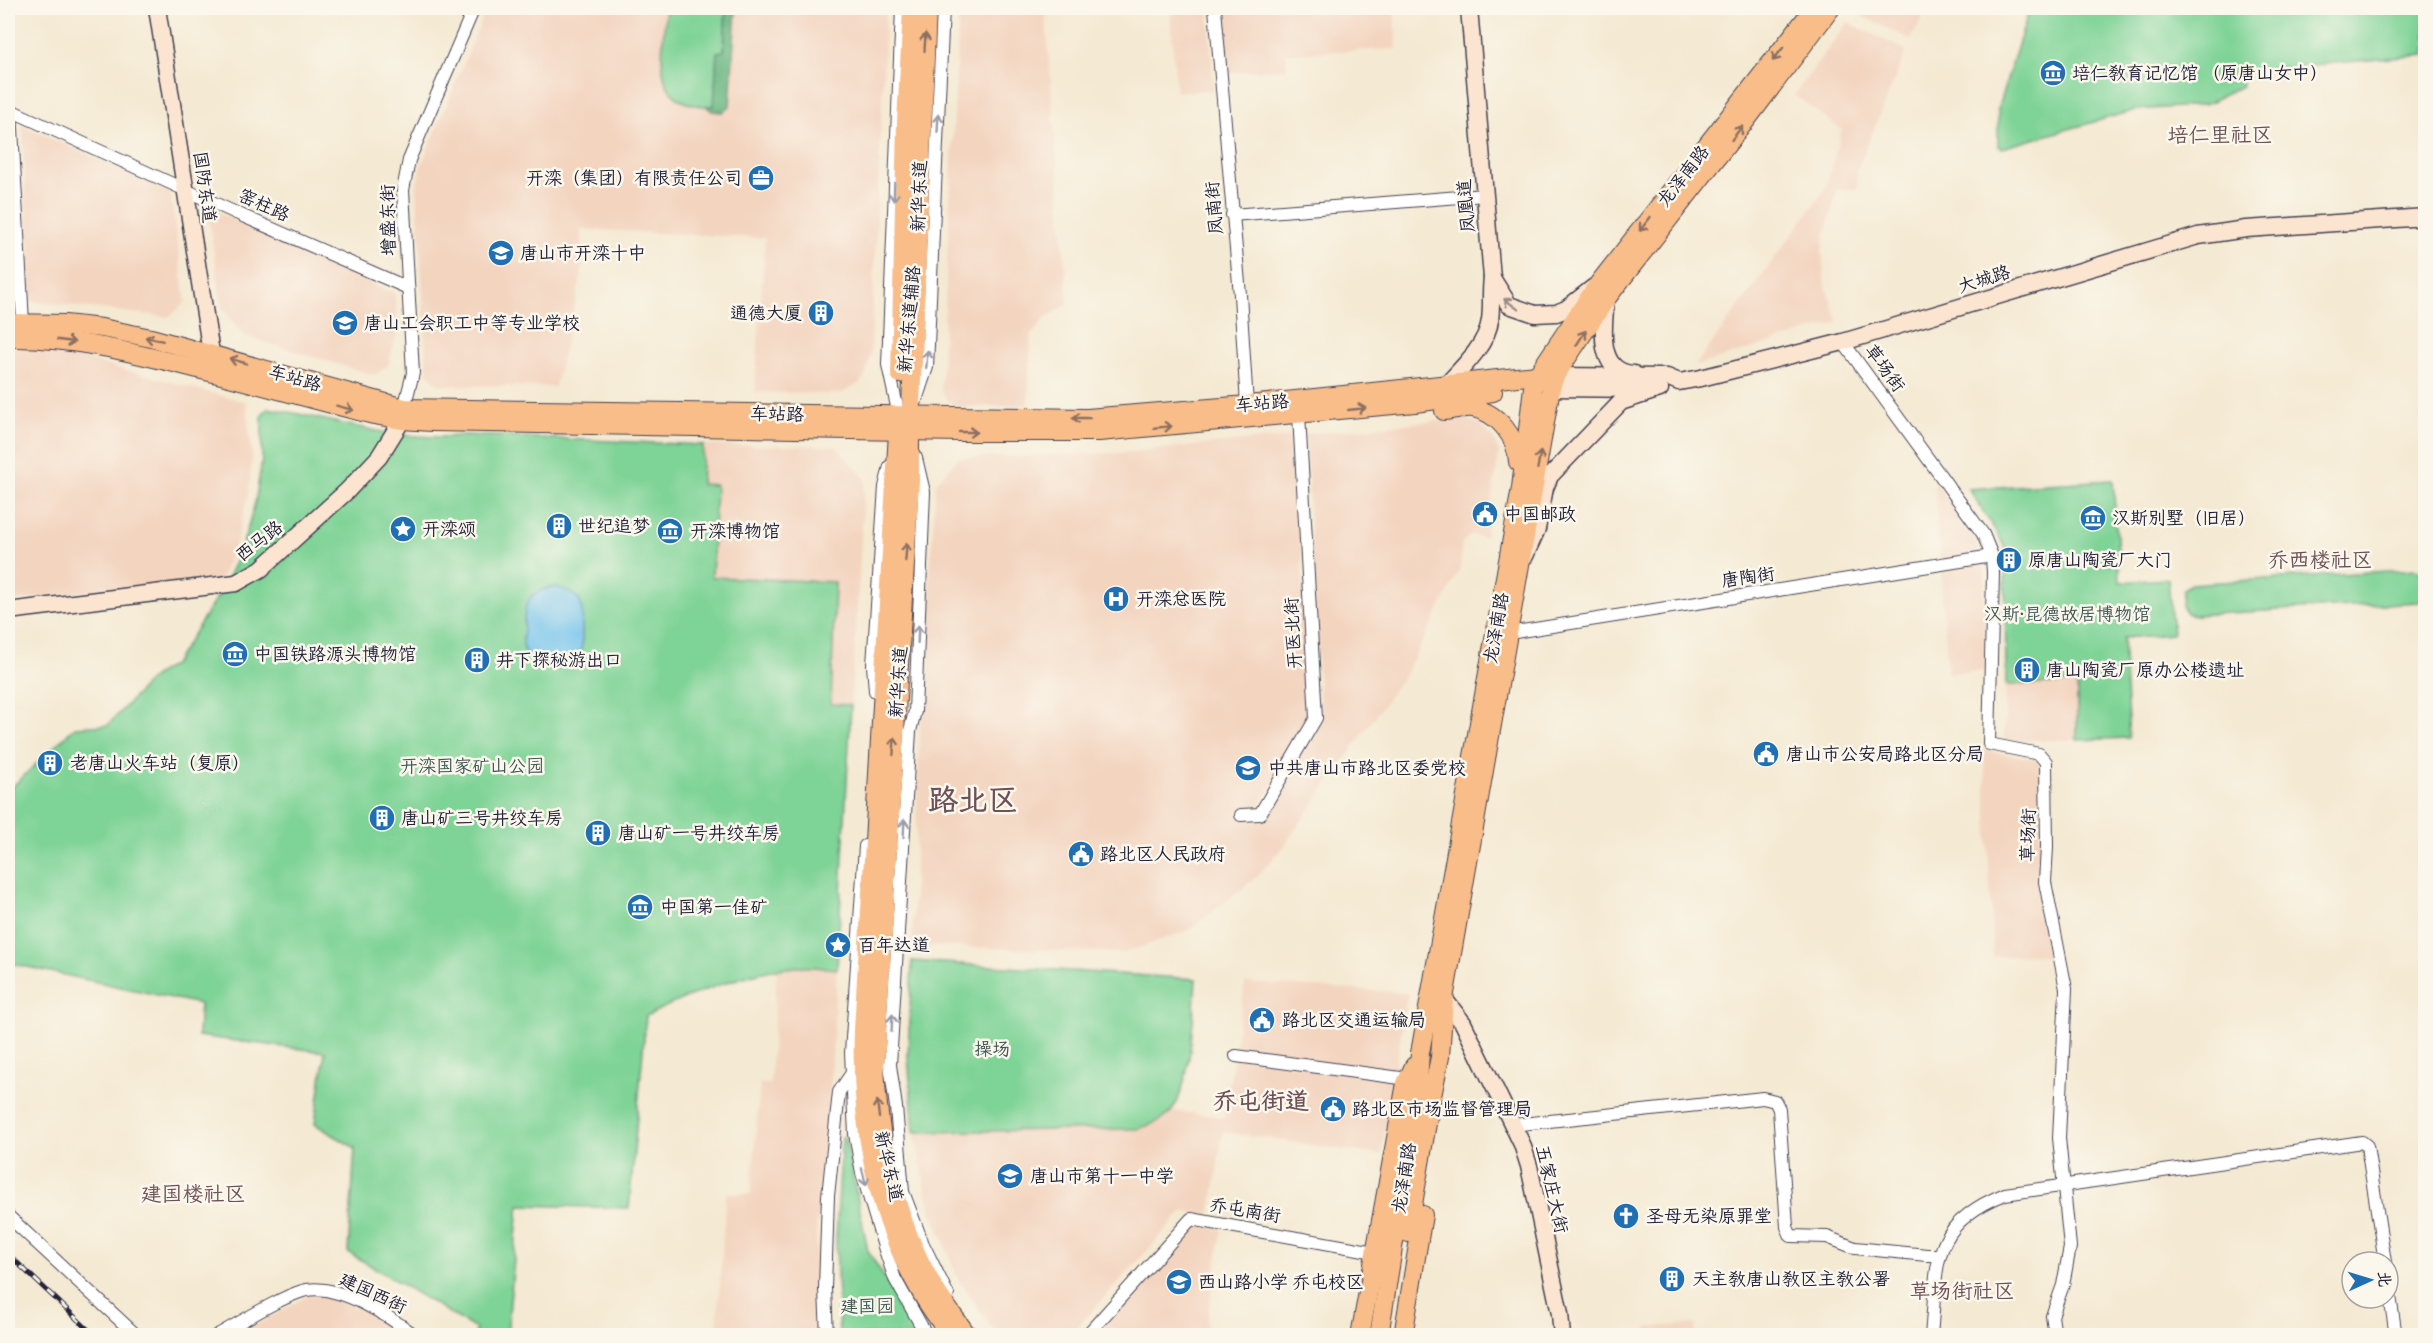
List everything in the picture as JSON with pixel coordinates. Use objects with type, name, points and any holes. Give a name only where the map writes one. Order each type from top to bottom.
[{"type":"main road","name":"新华东道","points":[[912,8],[906,123],[905,423],[910,481],[875,1040],[876,1095],[889,1175],[911,1242],[935,1289],[968,1335]]},
{"type":"main road","name":"新华东道","points":[[927,8],[905,423],[856,1069],[877,1185],[904,1258],[922,1294],[950,1335]]},
{"type":"main road","name":"龙泽南路","points":[[1379,1335],[1418,1097],[1420,1053],[1521,488],[1544,382],[1602,291],[1814,8]]},
{"type":"main road","name":"龙泽南路","points":[[1602,291],[1751,114],[1831,8]]},
{"type":"main road","name":"车站路","points":[[15,323],[102,328],[179,344],[209,362]]},
{"type":"main road","name":"车站路","points":[[8,338],[44,338],[154,357],[209,362],[403,414],[905,423],[1099,432],[1415,403],[1544,382]]},
{"type":"main road","name":"车站路","points":[[905,423],[1087,418],[1445,386],[1544,382]]},
{"type":"main road","name":"龙泽南路","points":[[1391,1335],[1440,1056],[1444,999],[1521,564],[1544,382]]},
{"type":"main road","points":[[1415,403],[1428,412],[1472,408],[1496,421],[1514,440],[1521,488]]},
{"type":"main road","points":[[1360,1335],[1408,1079],[1420,1053]]},
{"type":"main road","points":[[1403,1335],[1444,1088],[1440,1056]]},
{"type":"street","name":"国防东道","points":[[157,8],[186,190],[209,362]]},
{"type":"street","name":"增盛东街","points":[[403,414],[413,373],[404,176],[474,8]]},
{"type":"street","name":"新华东道辅路","points":[[902,8],[888,365],[905,423]]},
{"type":"street","name":"新华东道辅路","points":[[905,423],[927,367],[944,8]]},
{"type":"street","name":"凤南街","points":[[1215,8],[1246,405]]},
{"type":"street","name":"凤凰道","points":[[1445,386],[1467,363],[1488,331],[1491,319],[1489,296],[1492,278],[1469,8]]},
{"type":"street","name":"窑柱路","points":[[9,110],[408,288]]},
{"type":"street","points":[[9,110],[15,323]]},
{"type":"street","points":[[1232,215],[1485,195]]},
{"type":"street","name":"大城路","points":[[1669,383],[1701,378],[1843,342],[2198,236],[2246,229],[2426,217]]},
{"type":"street","points":[[1492,278],[1509,305],[1535,314],[1548,315],[1566,309],[1602,291],[1602,332],[1608,358],[1616,368],[1627,373],[1657,374],[1669,383]]},
{"type":"street","name":"草场街","points":[[1843,342],[1983,534],[1992,556],[1989,744],[2039,754],[2046,762],[2045,882],[2066,989],[2059,1138],[2064,1185]]},
{"type":"street","points":[[1544,382],[1669,383]]},
{"type":"street","points":[[1521,564],[1537,529],[1545,488],[1550,476],[1621,402],[1669,383]]},
{"type":"street","name":"西马路","points":[[8,611],[236,583],[261,569],[347,491],[379,457],[403,414]]},
{"type":"street","name":"开医北街","points":[[1241,815],[1260,814],[1316,718],[1299,414]]},
{"type":"street","points":[[905,423],[924,492],[915,711],[910,731],[890,1065],[891,1086],[897,1117],[903,1192],[935,1270],[955,1306],[976,1335]]},
{"type":"street","name":"唐陶街","points":[[1509,633],[1992,556]]},
{"type":"street","name":"五家庄大街","points":[[1444,999],[1463,1023],[1529,1166],[1560,1314],[1562,1335]]},
{"type":"street","points":[[1236,1056],[1408,1079]]},
{"type":"street","points":[[827,1335],[825,1289],[828,1196],[839,1092],[856,1069]]},
{"type":"street","points":[[856,1069],[855,1134],[873,1211],[895,1279],[927,1335]]},
{"type":"street","points":[[1512,1125],[1763,1098],[1775,1101],[1779,1109],[1787,1227],[1791,1236],[1827,1237],[1855,1248],[1939,1255]]},
{"type":"street","points":[[1931,1335],[1939,1255],[1948,1233],[1984,1203],[2005,1194],[2362,1142],[2367,1146],[2383,1250]]},
{"type":"street","points":[[2055,1335],[2052,1316],[2063,1285],[2070,1247],[2064,1185]]},
{"type":"street","points":[[8,1216],[137,1335]]},
{"type":"street","name":"乔屯南街","points":[[1086,1335],[1191,1219],[1375,1252]]},
{"type":"street","name":"建国西街","points":[[216,1335],[292,1295],[308,1290],[322,1290],[346,1296],[374,1309],[416,1335]]},
{"type":"street","points":[[2392,1310],[2396,1335]]},
{"type":"shaded area","points":[[487,8],[886,8],[871,351],[866,374],[860,383],[840,394],[755,392],[765,238],[581,229],[582,273],[555,387],[439,385],[427,372],[417,188],[421,165]]},
{"type":"shaded area","points":[[959,8],[1045,8],[1068,304],[1045,318],[1031,335],[1028,405],[957,407],[947,400],[941,390]]},
{"type":"shaded area","points":[[1170,8],[1208,8],[1214,90],[1176,92]]},
{"type":"shaded area","points":[[1223,8],[1394,8],[1397,49],[1286,53],[1287,69],[1228,73]]},
{"type":"shaded area","points":[[1864,8],[1927,8],[1911,40],[1858,14]]},
{"type":"shaded area","points":[[1848,22],[1906,51],[1857,170],[1858,189],[1837,190],[1822,249],[1824,281],[1838,322],[1695,366],[1825,190],[1842,130],[1794,95]]},
{"type":"shaded area","points":[[22,125],[170,192],[186,302],[168,317],[31,301]]},
{"type":"shaded area","points":[[212,209],[311,257],[394,293],[397,311],[396,336],[388,366],[374,375],[244,336],[222,307],[209,216]]},
{"type":"shaded area","points":[[35,346],[246,402],[252,457],[249,491],[236,543],[220,581],[97,590],[8,602],[8,347]]},
{"type":"shaded area","points":[[1465,418],[1479,424],[1488,432],[1495,441],[1499,454],[1485,537],[1470,535],[1462,543],[1460,570],[1407,671],[1282,849],[1255,878],[1189,930],[1123,953],[912,945],[920,726],[936,483],[958,458],[1120,453],[1293,436],[1313,715],[1251,820],[1261,821],[1321,719],[1305,434]]},
{"type":"shaded area","points":[[703,445],[836,446],[865,478],[851,705],[831,705],[835,582],[712,577],[716,486],[701,485]]},
{"type":"shaded area","points":[[1934,479],[1975,539],[1985,567],[1985,671],[1948,673]]},
{"type":"shaded area","points":[[2077,683],[2077,740],[2004,740],[2006,685]]},
{"type":"shaded area","points":[[1984,750],[2037,759],[2041,766],[2039,868],[2053,952],[2050,958],[2040,955],[1993,957]]},
{"type":"shaded area","name":"唐山市第十一中学","points":[[912,961],[1196,979],[1186,1078],[1180,1097],[1171,1111],[1224,1117],[1234,1057],[1394,1079],[1381,1155],[1223,1132],[1210,1215],[1183,1211],[1070,1335],[997,1335],[959,1281],[930,1207],[914,1132],[908,1056]]},
{"type":"shaded area","points":[[796,966],[837,969],[830,1089],[816,1236],[820,1335],[731,1335],[731,1327],[717,1326],[726,1193],[751,1194],[760,1084],[770,1084],[777,969]]},
{"type":"shaded area","points":[[1245,983],[1408,993],[1394,1076],[1234,1055]]},
{"type":"shaded area","name":"西山路小学 乔屯校区","points":[[1196,1225],[1222,1229],[1205,1335],[1095,1336]]},
{"type":"shaded area","points":[[310,1295],[327,1297],[379,1317],[403,1335],[236,1336]]},
{"type":"shaded area","points":[[1695,1324],[1696,1335],[1647,1335],[1647,1327]]},
{"type":"green space","points":[[666,8],[726,8],[724,52],[717,52],[714,106],[693,104],[678,98],[669,88],[662,60]]},
{"type":"green space","points":[[726,8],[736,8],[730,106],[723,112],[712,111],[706,106],[714,106],[717,52],[724,51]]},
{"type":"green space","points":[[2030,8],[2227,8],[2260,13],[2262,8],[2425,8],[2425,55],[2242,71],[2242,86],[2204,105],[2136,110],[2002,148],[1998,146],[1998,107]]},
{"type":"green space","name":"开滦国家矿山公园","points":[[268,408],[366,429],[416,436],[465,435],[703,445],[701,484],[716,485],[712,577],[835,582],[831,704],[851,705],[837,969],[795,967],[758,973],[699,992],[646,1016],[629,1208],[519,1205],[507,1335],[474,1335],[476,1329],[348,1252],[355,1148],[315,1124],[325,1052],[198,1036],[200,1004],[8,963],[8,796],[10,789],[75,727],[108,725],[153,677],[174,664],[220,593],[241,550],[255,503],[262,460],[262,415]]},
{"type":"green space","name":"汉斯·昆德故居博物馆","points":[[2113,480],[2120,582],[2168,579],[2173,634],[2123,638],[2129,738],[2077,740],[2077,683],[2006,685],[2005,546],[1969,489]]},
{"type":"green space","points":[[2417,569],[2424,573],[2425,596],[2419,602],[2195,615],[2186,613],[2182,606],[2183,589],[2191,584]]},
{"type":"green space","name":"操场","points":[[912,961],[1196,979],[1190,1052],[1182,1090],[1175,1105],[1164,1118],[1137,1129],[914,1132],[908,1056]]},
{"type":"green space","name":"建国园","points":[[842,1137],[845,1137],[868,1251],[920,1335],[839,1336],[836,1238]]},
{"type":"water","points":[[556,587],[573,594],[581,603],[582,646],[570,663],[561,668],[548,669],[537,665],[525,651],[524,618],[527,604],[534,594]]},
{"type":"railway","points":[[8,1254],[95,1336]]},
{"type":"place","name":"培仁教育记忆馆 （原唐山女中）","points":[[2053,73]]},
{"type":"place","name":"开滦（集团）有限责任公司","points":[[761,178]]},
{"type":"place","name":"唐山市开滦十中","points":[[501,253]]},
{"type":"place","name":"通德大厦","points":[[821,313]]},
{"type":"place","name":"唐山工会职工中等专业学校","points":[[345,323]]},
{"type":"place","name":"中国邮政","points":[[1485,514]]},
{"type":"place","name":"汉斯别墅（旧居）","points":[[2093,518]]},
{"type":"place","name":"世纪追梦","points":[[559,526]]},
{"type":"place","name":"开滦颂","points":[[403,529]]},
{"type":"place","name":"开滦博物馆","points":[[670,531]]},
{"type":"place","name":"原唐山陶瓷厂大门","points":[[2009,560]]},
{"type":"place","name":"开滦总医院","points":[[1116,599]]},
{"type":"place","name":"中国铁路源头博物馆","points":[[235,654]]},
{"type":"place","name":"井下探秘游出口","points":[[477,660]]},
{"type":"place","name":"唐山陶瓷厂原办公楼遗址","points":[[2027,670]]},
{"type":"place","name":"唐山市公安局路北区分局","points":[[1766,754]]},
{"type":"place","name":"老唐山火车站（复原）","points":[[50,763]]},
{"type":"place","name":"中共唐山市路北区委党校","points":[[1248,768]]},
{"type":"place","name":"唐山矿三号井绞车房","points":[[382,818]]},
{"type":"place","name":"唐山矿一号井绞车房","points":[[598,833]]},
{"type":"place","name":"路北区人民政府","points":[[1081,854]]},
{"type":"place","name":"中国第一佳矿","points":[[640,907]]},
{"type":"place","name":"百年达道","points":[[838,945]]},
{"type":"place","name":"路北区交通运输局","points":[[1262,1020]]},
{"type":"place","name":"路北区市场监督管理局","points":[[1333,1109]]},
{"type":"place","name":"唐山市第十一中学","points":[[1010,1176]]},
{"type":"place","name":"圣母无染原罪堂","points":[[1626,1216]]},
{"type":"place","name":"天主教唐山教区主教公署","points":[[1672,1279]]},
{"type":"place","name":"西山路小学 乔屯校区","points":[[1179,1282]]},
{"type":"district","name":"培仁里社区","points":[[2220,135]]},
{"type":"district","name":"乔西楼社区","points":[[2320,560]]},
{"type":"district","name":"路北区","points":[[973,800]]},
{"type":"district","name":"乔屯街道","points":[[1261,1101]]},
{"type":"district","name":"建国楼社区","points":[[193,1194]]},
{"type":"district","name":"草场街社区","points":[[1962,1291]]}]
